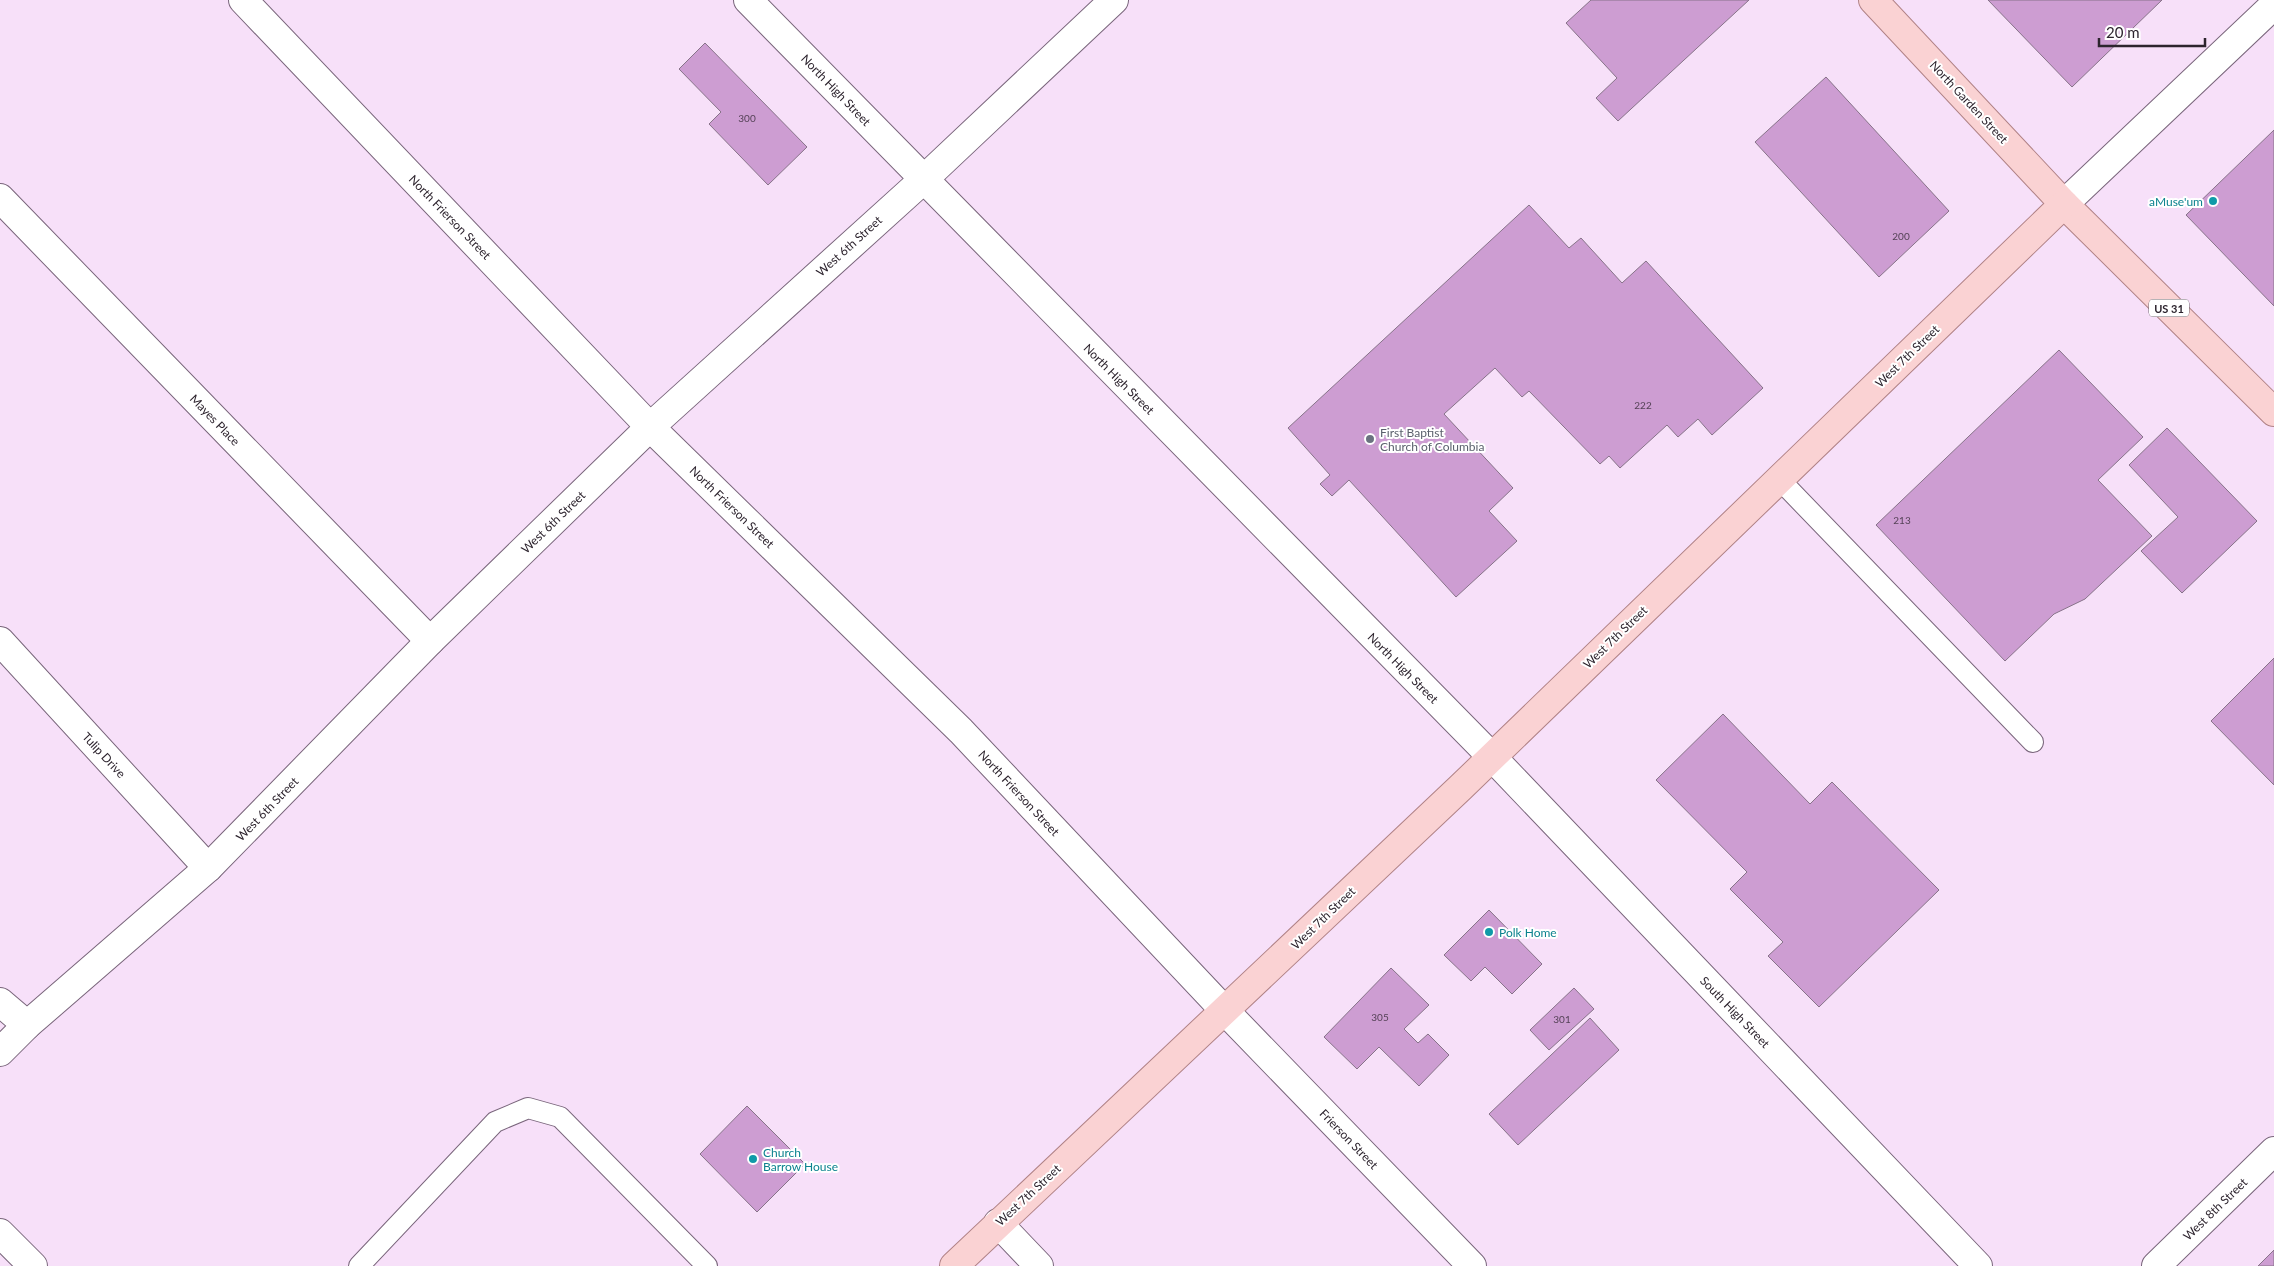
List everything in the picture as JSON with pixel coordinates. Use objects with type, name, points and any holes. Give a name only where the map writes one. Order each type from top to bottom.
[{"type":"main road","name":"North Garden Street","points":[[1873,0],[2064,204]]},
{"type":"main road","name":"US 31","points":[[2064,204],[2274,412]]},
{"type":"main road","name":"West 7th Street","points":[[954,1266],[998,1222],[1226,1011],[1492,757],[2064,204]]},
{"type":"street","name":"North Frierson Street","points":[[243,0],[650,427],[960,731],[1226,1011]]},
{"type":"street","name":"North High Street","points":[[748,0],[1492,757]]},
{"type":"street","name":"West 6th Street","points":[[0,1052],[27,1025],[208,868],[430,642],[650,427],[923,180],[1114,0]]},
{"type":"street","name":"West 7th Street","points":[[2064,204],[2274,5]]},
{"type":"street","name":"Mayes Place","points":[[0,198],[430,642]]},
{"type":"street","name":"Tulip Drive","points":[[0,641],[208,868]]},
{"type":"street","name":"South High Street","points":[[1492,757],[1978,1266]]},
{"type":"street","points":[[0,1002],[27,1025]]},
{"type":"street","name":"Frierson Street","points":[[1226,1011],[1472,1266]]},
{"type":"street","name":"West 8th Street","points":[[2156,1266],[2274,1151]]},
{"type":"street","points":[[998,1222],[1038,1266]]},
{"type":"street","points":[[0,1233],[33,1266]]},
{"type":"lane","points":[[1779,479],[2033,742]]},
{"type":"lane","points":[[359,1266],[495,1122],[528,1108],[560,1117],[707,1266]]},
{"type":"building","points":[[1591,0],[1749,0],[1618,121],[1596,98],[1617,78],[1566,23]]},
{"type":"building","points":[[1988,0],[2162,0],[2072,87]]},
{"type":"building","points":[[705,43],[807,147],[768,185],[709,124],[721,112],[679,69]]},
{"type":"building","points":[[1826,77],[1949,211],[1879,277],[1755,142]]},
{"type":"building","points":[[2274,130],[2274,306],[2186,215]]},
{"type":"building","points":[[1529,205],[1569,248],[1581,238],[1622,283],[1646,261],[1763,388],[1712,435],[1698,419],[1678,437],[1667,425],[1620,468],[1609,456],[1600,464],[1529,391],[1522,397],[1495,368],[1444,414],[1513,488],[1489,511],[1517,541],[1456,597],[1349,480],[1332,496],[1320,484],[1330,475],[1288,428]]},
{"type":"building","points":[[2059,350],[2143,437],[2098,480],[2152,536],[2085,599],[2054,614],[2005,661],[1876,525]]},
{"type":"building","points":[[2167,428],[2257,521],[2182,593],[2141,551],[2178,517],[2129,465]]},
{"type":"building","points":[[2274,658],[2274,785],[2211,721]]},
{"type":"building","points":[[1723,714],[1810,804],[1832,782],[1939,890],[1819,1007],[1768,956],[1783,942],[1730,889],[1747,872],[1656,780]]},
{"type":"building","name":"Polk Home","points":[[1489,910],[1542,964],[1512,994],[1485,967],[1471,981],[1444,955]]},
{"type":"building","points":[[1391,968],[1429,1005],[1404,1029],[1418,1043],[1428,1034],[1449,1055],[1419,1086],[1379,1047],[1357,1069],[1324,1037]]},
{"type":"building","points":[[1574,988],[1594,1009],[1549,1050],[1530,1030]]},
{"type":"building","points":[[1590,1018],[1619,1050],[1518,1145],[1489,1114]]},
{"type":"building","name":"Church Barrow House","points":[[747,1106],[805,1164],[757,1212],[700,1154]]},
{"type":"building","points":[[2274,1250],[2274,1266],[2258,1266]]},
{"type":"place","name":"aMuse'um","points":[[2213,201]]},
{"type":"place","name":"First Baptist Church of Columbia","points":[[1370,439]]},
{"type":"place","name":"Polk Home","points":[[1489,932]]},
{"type":"place","name":"Church Barrow House","points":[[753,1159]]}]
